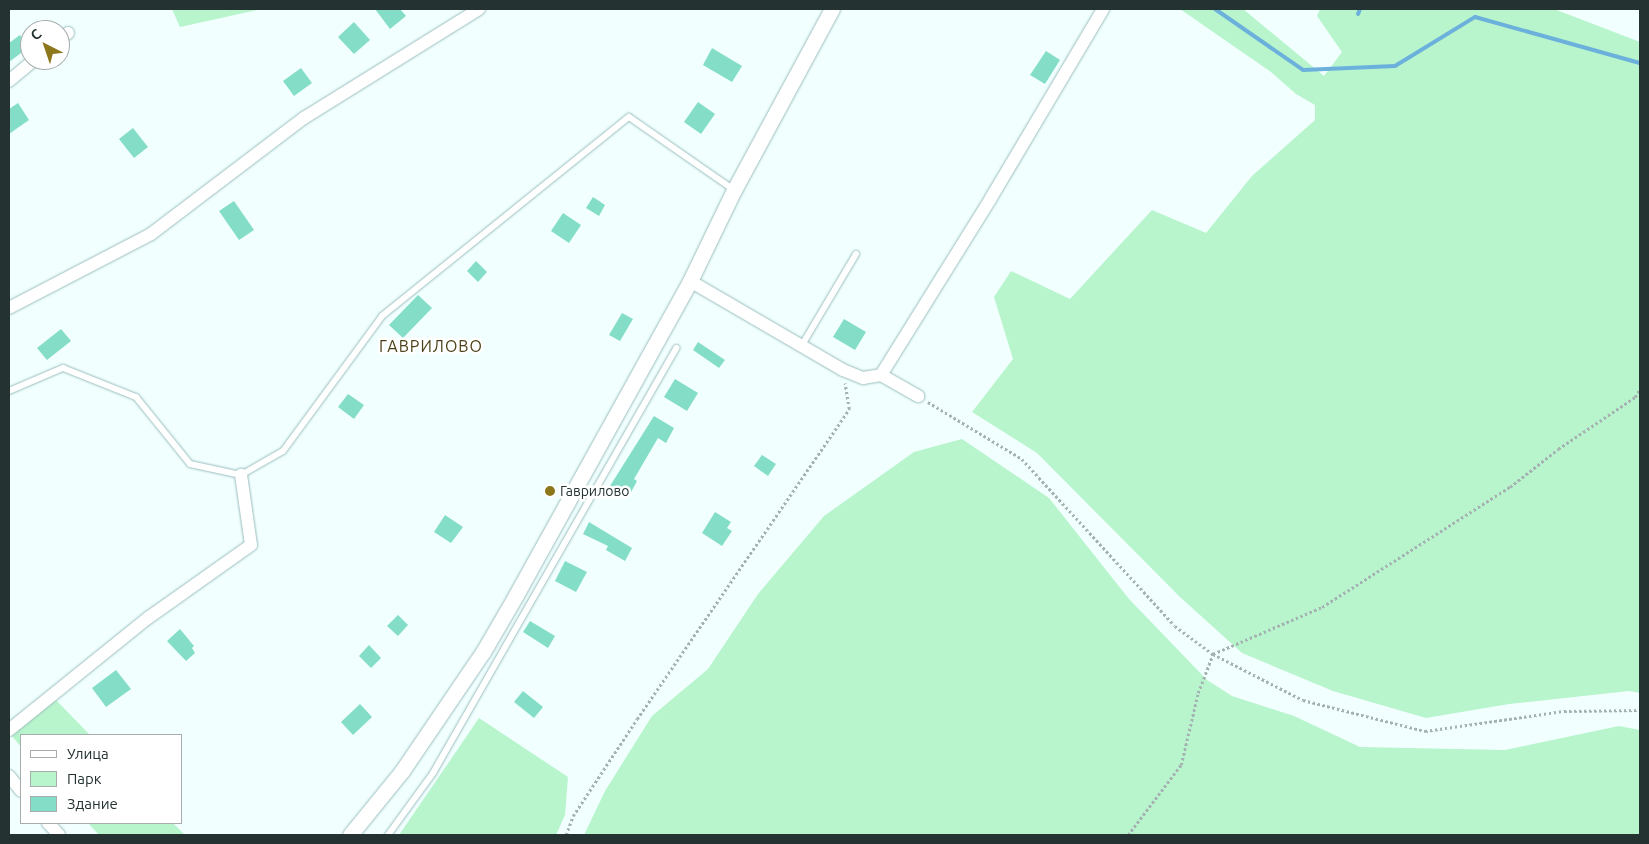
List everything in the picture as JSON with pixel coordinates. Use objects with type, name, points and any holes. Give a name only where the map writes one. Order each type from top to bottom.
[{"type":"street","points":[[9,308],[151,234],[304,118],[479,9]]},
{"type":"street","points":[[350,835],[402,771],[482,652],[690,281],[734,190],[832,9]]},
{"type":"street","points":[[881,375],[991,198],[1103,9]]},
{"type":"street","points":[[9,81],[22,70]]},
{"type":"street","points":[[690,281],[843,370],[863,378],[881,375],[918,396]]},
{"type":"street","points":[[9,730],[148,618],[251,545],[241,475]]},
{"type":"street","points":[[9,776],[20,790]]},
{"type":"street","points":[[49,824],[59,835]]},
{"type":"lane","points":[[9,391],[63,368],[136,397],[190,464],[241,475],[283,451],[382,316],[629,117],[734,190]]},
{"type":"lane","points":[[802,345],[856,254]]},
{"type":"lane","points":[[388,835],[433,773],[676,348]]},
{"type":"path","points":[[566,835],[573,816],[849,409],[843,370]]},
{"type":"path","points":[[1128,835],[1182,765],[1198,693],[1213,654],[1322,607],[1510,487],[1558,449],[1635,397],[1640,389]]},
{"type":"path","points":[[918,396],[1022,459],[1175,626],[1213,654],[1302,700],[1425,731],[1564,711],[1640,710]]},
{"type":"green space","points":[[172,9],[262,9],[180,27]]},
{"type":"green space","points":[[1180,9],[1243,9],[1324,76],[1342,52],[1317,16],[1320,9],[1554,9],[1640,42],[1640,693],[1629,691],[1509,704],[1426,718],[1333,691],[1242,653],[1180,597],[1037,453],[972,412],[1013,359],[994,297],[1011,271],[1070,299],[1152,210],[1206,233],[1252,176],[1315,120],[1315,105],[1296,94],[1271,72]]},
{"type":"green space","points":[[962,439],[1049,498],[1129,599],[1207,680],[1232,696],[1294,716],[1360,747],[1505,750],[1619,726],[1640,730],[1640,835],[584,835],[605,791],[652,716],[708,669],[758,594],[824,516],[914,452]]},
{"type":"green space","points":[[54,698],[89,734],[20,734],[20,746],[12,736]]},
{"type":"green space","points":[[479,718],[568,777],[565,815],[556,835],[399,835]]},
{"type":"green space","points":[[89,824],[174,824],[185,835],[99,835]]},
{"type":"building","points":[[375,9],[400,9],[406,16],[390,29]]},
{"type":"building","points":[[354,22],[370,40],[354,54],[338,37]]},
{"type":"building","points":[[20,35],[20,54],[9,62],[9,43]]},
{"type":"building","points":[[712,48],[742,66],[732,82],[703,65]]},
{"type":"building","points":[[1046,51],[1060,60],[1045,84],[1030,75]]},
{"type":"building","points":[[301,68],[312,83],[294,96],[283,81]]},
{"type":"building","points":[[698,102],[715,114],[701,134],[684,122]]},
{"type":"building","points":[[18,103],[29,120],[9,134],[9,109]]},
{"type":"building","points":[[133,128],[148,147],[134,158],[119,139]]},
{"type":"building","points":[[593,197],[605,205],[599,216],[586,208]]},
{"type":"building","points":[[234,201],[254,230],[239,240],[219,211]]},
{"type":"building","points":[[563,213],[581,225],[569,243],[551,231]]},
{"type":"building","points":[[476,261],[487,272],[478,282],[467,271]]},
{"type":"building","points":[[418,295],[432,308],[403,338],[389,325]]},
{"type":"building","points":[[622,313],[633,319],[620,341],[609,335]]},
{"type":"building","points":[[844,319],[866,332],[855,350],[833,337]]},
{"type":"building","points":[[61,329],[71,341],[47,360],[37,348]]},
{"type":"building","points":[[698,342],[725,360],[719,368],[693,350]]},
{"type":"building","points":[[675,379],[698,393],[687,411],[664,397]]},
{"type":"building","points":[[348,394],[364,405],[354,419],[338,407]]},
{"type":"building","points":[[654,416],[674,428],[666,443],[658,438],[634,479],[637,481],[629,496],[610,486]]},
{"type":"building","points":[[762,455],[776,464],[768,476],[754,466]]},
{"type":"building","points":[[715,512],[731,522],[727,528],[732,531],[722,546],[702,533]]},
{"type":"building","points":[[445,515],[463,527],[451,543],[434,532]]},
{"type":"building","points":[[589,522],[632,548],[625,561],[606,550],[608,546],[583,534]]},
{"type":"building","points":[[565,561],[587,572],[576,592],[555,581]]},
{"type":"building","points":[[398,615],[408,625],[398,636],[387,626]]},
{"type":"building","points":[[530,621],[555,636],[548,648],[523,632]]},
{"type":"building","points":[[180,629],[194,646],[192,648],[195,653],[186,661],[167,641]]},
{"type":"building","points":[[369,645],[381,658],[371,668],[359,656]]},
{"type":"building","points":[[116,670],[131,689],[106,707],[92,688]]},
{"type":"building","points":[[523,691],[543,707],[534,718],[514,702]]},
{"type":"building","points":[[360,704],[372,717],[353,735],[341,722]]},
{"type":"waterway","points":[[1215,9],[1303,70],[1395,66],[1475,17],[1640,63]]},
{"type":"waterway","points":[[1358,14],[1360,9]]},
{"type":"place","name":"Гаврилово","points":[[550,491]]},
{"type":"district","name":"ГАВРИЛОВО","points":[[431,346]]}]
